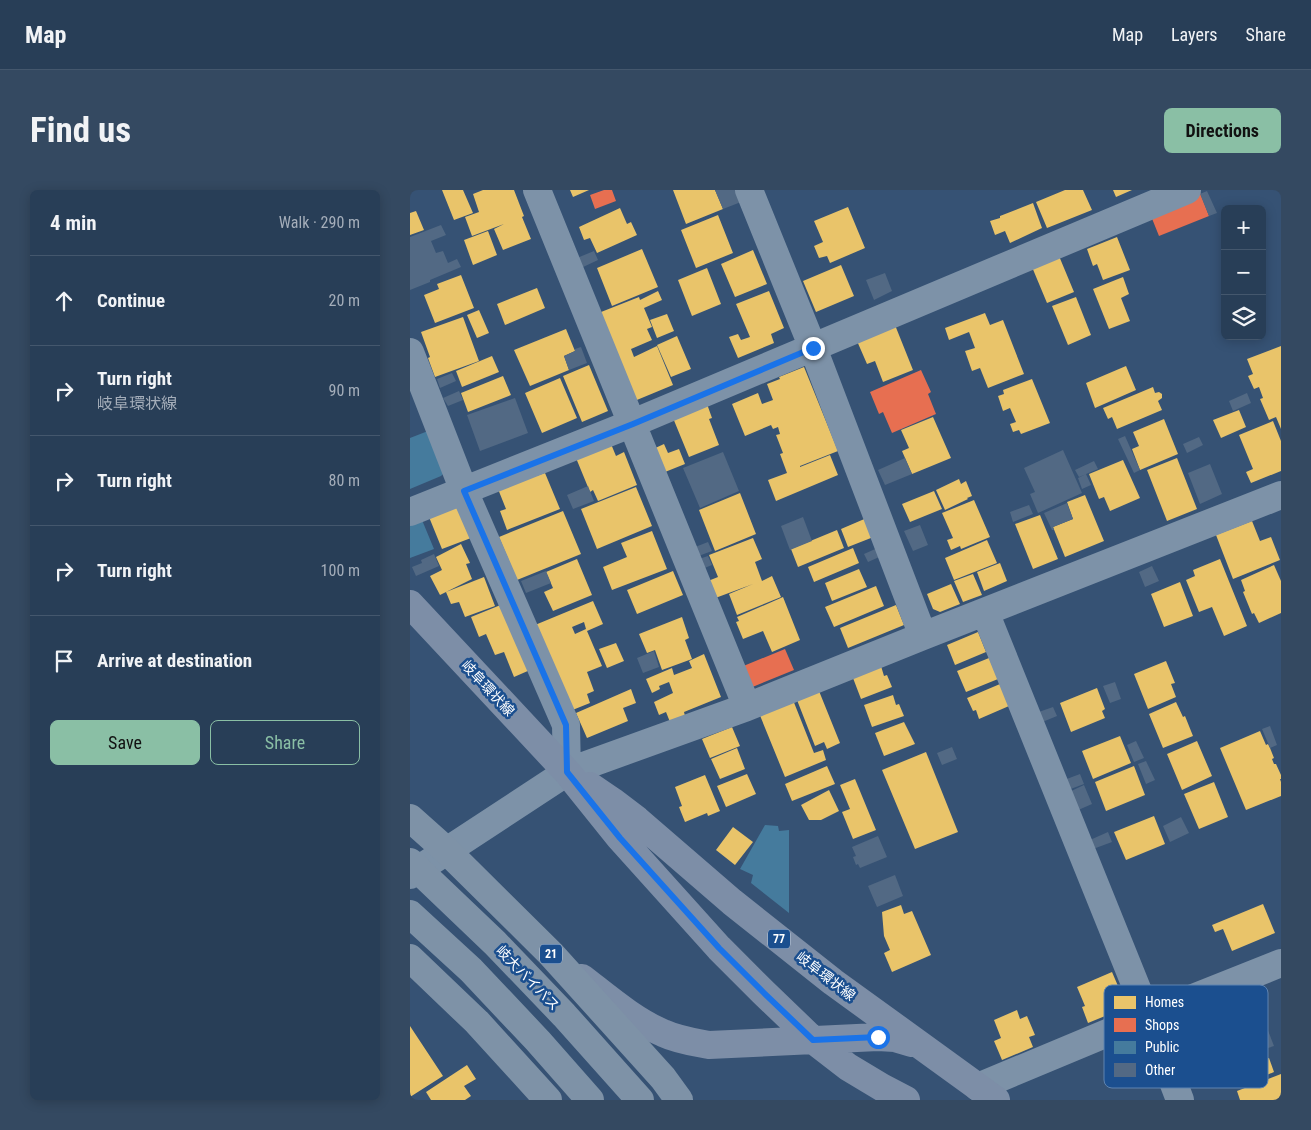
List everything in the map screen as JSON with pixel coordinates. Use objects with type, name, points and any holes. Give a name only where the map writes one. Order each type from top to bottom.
[{"type":"highway","name":"21","points":[[410,818],[447,851],[551,954],[663,1078],[680,1100]]},
{"type":"highway","name":"岐大バイパス","points":[[410,862],[495,944],[564,1015],[640,1100]]},
{"type":"highway","points":[[410,914],[471,970],[590,1100]]},
{"type":"highway","points":[[410,958],[477,1022],[548,1100]]},
{"type":"main road","name":"岐阜環状線","points":[[410,604],[567,772],[620,838],[719,948],[813,1040],[848,1067],[906,1100]]},
{"type":"main road","name":"岐阜環状線","points":[[567,772],[612,801],[637,820],[732,902],[833,982],[987,1094]]},
{"type":"main road","points":[[551,954],[635,1018],[681,1040],[709,1045],[878,1037],[895,1038],[912,1043],[933,1054]]},
{"type":"street","points":[[537,190],[748,707]]},
{"type":"street","points":[[749,190],[813,348],[924,636]]},
{"type":"street","points":[[410,512],[633,424],[1187,190]]},
{"type":"street","points":[[410,352],[464,491],[566,725],[567,772]]},
{"type":"street","points":[[410,875],[567,772],[748,707],[1281,495]]},
{"type":"street","points":[[985,612],[1135,985]]},
{"type":"street","points":[[1226,985],[1281,963]]},
{"type":"street","points":[[987,1094],[1104,1037]]},
{"type":"street","points":[[1175,1088],[1180,1100]]},
{"type":"building: Homes","points":[[442,190],[463,190],[473,213],[454,220]]},
{"type":"building: Homes","points":[[483,190],[514,190],[531,239],[503,250],[494,229],[504,224],[472,236],[465,217],[479,212],[473,194]]},
{"type":"building: Homes","points":[[570,190],[589,190],[573,197]]},
{"type":"building: Homes","points":[[673,190],[715,190],[723,209],[686,224]]},
{"type":"building: Homes","points":[[1065,190],[1083,190],[1092,210],[1047,228],[1036,202]]},
{"type":"building: Homes","points":[[1113,190],[1132,190],[1116,197]]},
{"type":"building: Homes","points":[[1033,203],[1042,228],[1010,243],[1005,231],[995,235],[990,221]]},
{"type":"building: Homes","points":[[848,207],[865,248],[830,263],[827,256],[819,258],[814,246],[823,242],[814,221]]},
{"type":"building: Homes","points":[[620,208],[627,224],[631,222],[637,235],[597,253],[590,238],[584,240],[579,227]]},
{"type":"building: Homes","points":[[416,211],[424,230],[410,235],[410,213]]},
{"type":"building: Homes","points":[[718,215],[733,253],[696,268],[681,230]]},
{"type":"building: Homes","points":[[488,231],[497,255],[473,265],[464,240]]},
{"type":"building: Homes","points":[[1117,237],[1130,270],[1103,280],[1097,264],[1093,266],[1087,249]]},
{"type":"building: Homes","points":[[642,249],[658,287],[612,306],[597,268]]},
{"type":"building: Homes","points":[[753,250],[767,284],[735,297],[721,264]]},
{"type":"building: Homes","points":[[1059,256],[1074,292],[1047,303],[1032,267]]},
{"type":"building: Homes","points":[[841,265],[854,296],[816,312],[803,281]]},
{"type":"building: Homes","points":[[707,268],[721,304],[692,316],[678,280]]},
{"type":"building: Homes","points":[[461,275],[474,308],[435,323],[424,295],[439,289],[437,284]]},
{"type":"building: Homes","points":[[1123,277],[1129,294],[1121,298],[1130,321],[1109,329],[1093,289]]},
{"type":"building: Homes","points":[[537,288],[545,308],[505,325],[497,304]]},
{"type":"building: Homes","points":[[658,291],[662,300],[644,308],[652,327],[647,329],[652,340],[631,349],[634,357],[657,346],[673,385],[632,402],[596,314],[639,297],[640,300]]},
{"type":"building: Homes","points":[[769,291],[784,328],[771,334],[774,343],[738,358],[729,337],[738,334],[741,340],[750,337],[736,304]]},
{"type":"building: Homes","points":[[1076,297],[1091,335],[1068,345],[1052,306]]},
{"type":"building: Homes","points":[[479,310],[489,333],[477,338],[467,315]]},
{"type":"building: Homes","points":[[985,313],[990,325],[1003,320],[1024,374],[988,388],[980,368],[972,371],[965,351],[975,348],[969,332],[949,340],[945,328]]},
{"type":"building: Homes","points":[[667,314],[674,331],[657,338],[650,320]]},
{"type":"building: Homes","points":[[463,317],[479,361],[435,377],[421,332]]},
{"type":"building: Homes","points":[[895,325],[913,370],[883,382],[875,361],[867,364],[857,341]]},
{"type":"building: Homes","points":[[566,329],[575,351],[564,356],[569,370],[530,386],[514,350]]},
{"type":"building: Homes","points":[[677,336],[691,369],[671,377],[657,345]]},
{"type":"building: Homes","points":[[1281,346],[1281,429],[1276,417],[1269,420],[1260,399],[1263,398],[1259,387],[1254,389],[1248,376],[1253,374],[1247,359]]},
{"type":"building: Homes","points":[[492,356],[499,372],[462,387],[456,371]]},
{"type":"building: Homes","points":[[589,365],[608,411],[582,422],[563,376]]},
{"type":"building: Homes","points":[[1126,366],[1136,390],[1095,408],[1086,383]]},
{"type":"building: Homes","points":[[804,367],[838,451],[800,467],[830,455],[838,475],[776,501],[768,480],[787,473],[780,454],[783,453],[776,435],[780,434],[778,427],[773,429],[771,425],[745,436],[732,404],[758,393],[762,404],[773,400],[767,384]]},
{"type":"building: Homes","points":[[503,376],[511,395],[468,412],[461,393]]},
{"type":"building: Homes","points":[[560,378],[577,418],[542,433],[525,393]]},
{"type":"building: Homes","points":[[1032,379],[1050,423],[1021,434],[1019,430],[1013,432],[1010,424],[1016,422],[1010,408],[1003,411],[998,396],[1004,394],[1003,390]]},
{"type":"building: Homes","points":[[1153,387],[1155,393],[1159,392],[1162,394],[1162,398],[1158,401],[1162,410],[1117,429],[1112,417],[1108,419],[1103,408]]},
{"type":"building: Homes","points":[[707,404],[712,418],[709,419],[719,445],[689,457],[673,418]]},
{"type":"building: Homes","points":[[1239,410],[1246,427],[1221,438],[1213,420]]},
{"type":"building: Homes","points":[[933,417],[951,458],[912,474],[902,451],[909,448],[901,430]]},
{"type":"building: Homes","points":[[1164,419],[1178,454],[1140,470],[1132,449],[1139,446],[1133,432]]},
{"type":"building: Homes","points":[[1273,421],[1281,441],[1281,471],[1251,483],[1246,472],[1253,469],[1239,435]]},
{"type":"building: Homes","points":[[611,444],[616,456],[624,452],[637,485],[598,501],[593,490],[590,492],[576,458]]},
{"type":"building: Homes","points":[[664,444],[668,453],[679,449],[685,464],[660,474],[651,450]]},
{"type":"building: Homes","points":[[1177,458],[1197,509],[1167,521],[1147,470]]},
{"type":"building: Homes","points":[[1123,460],[1140,498],[1110,511],[1104,497],[1099,499],[1089,474]]},
{"type":"building: Homes","points":[[545,473],[560,509],[507,530],[500,511],[506,509],[498,489]]},
{"type":"building: Homes","points":[[959,479],[961,484],[966,481],[972,496],[945,510],[936,490]]},
{"type":"building: Homes","points":[[636,487],[652,526],[597,549],[581,509]]},
{"type":"building: Homes","points":[[934,491],[942,509],[910,522],[902,504]]},
{"type":"building: Homes","points":[[740,493],[756,534],[715,551],[699,510]]},
{"type":"building: Homes","points":[[1085,495],[1104,541],[1065,557],[1053,527],[1073,519],[1067,502]]},
{"type":"building: Homes","points":[[974,500],[990,537],[961,549],[960,546],[951,550],[947,540],[953,538],[942,513]]},
{"type":"building: Homes","points":[[457,505],[471,538],[442,549],[429,517]]},
{"type":"building: Homes","points":[[563,511],[581,554],[517,580],[499,537]]},
{"type":"building: Homes","points":[[1040,515],[1058,559],[1033,569],[1015,524]]},
{"type":"building: Homes","points":[[869,517],[876,536],[848,547],[841,529]]},
{"type":"building: Homes","points":[[1252,521],[1260,541],[1271,537],[1280,560],[1233,579],[1216,535]]},
{"type":"building: Homes","points":[[837,530],[844,548],[798,567],[791,549]]},
{"type":"building: Homes","points":[[652,531],[667,569],[612,590],[603,567],[627,557],[621,543]]},
{"type":"building: Homes","points":[[753,538],[762,559],[755,562],[762,581],[772,576],[781,597],[737,615],[729,594],[753,584],[710,600],[703,583],[718,577],[709,555]]},
{"type":"building: Homes","points":[[987,540],[997,563],[954,580],[945,558]]},
{"type":"building: Homes","points":[[461,544],[470,563],[466,564],[472,579],[440,595],[430,576],[442,570],[436,557]]},
{"type":"building: Homes","points":[[853,548],[859,563],[814,582],[808,567]]},
{"type":"building: Homes","points":[[577,559],[592,595],[553,611],[544,592],[553,588],[546,572]]},
{"type":"building: Homes","points":[[1220,559],[1247,626],[1224,636],[1212,607],[1199,612],[1186,580],[1195,576],[1193,570]]},
{"type":"building: Homes","points":[[1000,563],[1007,581],[984,591],[977,572]]},
{"type":"building: Homes","points":[[1274,565],[1281,581],[1281,613],[1259,623],[1254,613],[1252,614],[1243,592],[1245,591],[1241,580]]},
{"type":"building: Homes","points":[[859,569],[867,587],[832,601],[825,583]]},
{"type":"building: Homes","points":[[673,571],[683,595],[637,614],[627,590]]},
{"type":"building: Homes","points":[[973,574],[982,595],[963,602],[954,581]]},
{"type":"building: Homes","points":[[484,577],[495,606],[465,617],[459,602],[451,604],[446,592]]},
{"type":"building: Homes","points":[[1180,582],[1193,616],[1164,627],[1151,594]]},
{"type":"building: Homes","points":[[951,584],[960,604],[940,612],[933,609],[927,594]]},
{"type":"building: Homes","points":[[876,586],[884,606],[834,627],[825,607]]},
{"type":"building: Homes","points":[[783,597],[800,640],[772,652],[763,631],[743,639],[736,622],[739,621],[737,617]]},
{"type":"building: Homes","points":[[593,601],[603,624],[587,631],[602,666],[587,672],[594,691],[587,694],[590,703],[570,711],[535,625]],"holes":[[[584,622],[586,629],[575,634],[572,627]]]},
{"type":"building: Homes","points":[[503,604],[530,670],[514,677],[504,652],[495,655],[486,634],[479,637],[471,617]]},
{"type":"building: Homes","points":[[896,605],[904,625],[848,648],[840,628]]},
{"type":"building: Homes","points":[[682,617],[689,638],[685,640],[692,659],[662,670],[655,650],[647,653],[639,634]]},
{"type":"building: Homes","points":[[978,632],[986,652],[955,665],[947,645]]},
{"type":"building: Homes","points":[[616,643],[624,661],[607,668],[599,649]]},
{"type":"building: Homes","points":[[704,654],[721,697],[684,712],[685,716],[670,722],[666,712],[659,715],[654,702],[673,693],[669,682],[659,686],[660,689],[652,693],[646,679],[672,668],[674,675],[692,668],[689,661]]},
{"type":"building: Homes","points":[[989,658],[998,679],[966,692],[957,671]]},
{"type":"building: Homes","points":[[1166,661],[1175,683],[1171,684],[1176,697],[1148,709],[1134,674]]},
{"type":"building: Homes","points":[[881,666],[884,676],[887,675],[892,687],[861,699],[853,678]]},
{"type":"building: Homes","points":[[1000,684],[1009,706],[979,719],[976,710],[973,711],[967,698]]},
{"type":"building: Homes","points":[[1097,688],[1105,709],[1102,711],[1105,718],[1071,732],[1060,703]]},
{"type":"building: Homes","points":[[631,689],[636,703],[623,708],[628,721],[587,738],[576,713]]},
{"type":"building: Homes","points":[[819,691],[840,743],[827,749],[824,742],[815,746],[797,700]]},
{"type":"building: Homes","points":[[893,695],[896,705],[899,704],[904,716],[872,727],[864,705]]},
{"type":"building: Homes","points":[[793,700],[814,753],[823,750],[826,760],[785,777],[759,713]]},
{"type":"building: Homes","points":[[1176,702],[1183,717],[1185,716],[1193,736],[1163,748],[1149,714]]},
{"type":"building: Homes","points":[[904,722],[915,744],[884,756],[875,733]]},
{"type":"building: Homes","points":[[732,727],[740,746],[710,758],[702,739]]},
{"type":"building: Homes","points":[[1260,731],[1266,745],[1268,744],[1270,748],[1274,764],[1276,764],[1281,775],[1281,796],[1246,810],[1220,748]]},
{"type":"building: Homes","points":[[1120,736],[1131,763],[1093,779],[1082,751]]},
{"type":"building: Homes","points":[[1197,741],[1212,776],[1182,790],[1167,754]]},
{"type":"building: Homes","points":[[737,748],[745,769],[720,779],[711,759]]},
{"type":"building: Homes","points":[[926,752],[958,832],[915,849],[882,770]]},
{"type":"building: Homes","points":[[827,766],[835,784],[792,801],[785,784]]},
{"type":"building: Homes","points":[[1134,766],[1145,795],[1106,811],[1095,782]]},
{"type":"building: Homes","points":[[747,774],[756,794],[726,807],[717,786]]},
{"type":"building: Homes","points":[[705,775],[720,811],[708,816],[707,813],[685,822],[679,807],[682,806],[675,787]]},
{"type":"building: Homes","points":[[855,779],[876,830],[853,839],[842,812],[850,809],[840,785]]},
{"type":"building: Homes","points":[[1214,782],[1228,817],[1199,829],[1184,794]]},
{"type":"building: Homes","points":[[829,790],[839,811],[821,820],[809,820],[801,805]]},
{"type":"building: Homes","points":[[1154,816],[1165,844],[1126,860],[1114,832]]},
{"type":"building: Homes","points":[[733,827],[753,842],[735,865],[716,850]]},
{"type":"building: Homes","points":[[1263,904],[1275,933],[1232,951],[1223,929],[1215,932],[1212,925]]},
{"type":"building: Homes","points":[[901,905],[904,914],[912,911],[931,955],[892,972],[884,953],[890,950],[884,936],[882,912]]},
{"type":"building: Homes","points":[[1112,972],[1118,985],[1104,985],[1104,1016],[1088,1023],[1082,1007],[1085,1006],[1077,987]]},
{"type":"building: Homes","points":[[1017,1010],[1020,1019],[1027,1016],[1035,1035],[1029,1037],[1033,1047],[1002,1060],[994,1041],[1001,1038],[994,1020]]},
{"type":"building: Homes","points":[[410,1026],[443,1076],[410,1097]]},
{"type":"building: Homes","points":[[1268,1058],[1269,1058],[1274,1072],[1268,1074]]},
{"type":"building: Homes","points":[[467,1065],[476,1079],[464,1086],[471,1096],[465,1100],[431,1100],[426,1092]]},
{"type":"building: Homes","points":[[1281,1074],[1281,1100],[1240,1100],[1237,1091],[1245,1088],[1268,1088],[1268,1079]]},
{"type":"building: Shops","points":[[604,190],[612,190],[616,201],[595,209],[590,195]]},
{"type":"building: Shops","points":[[1199,190],[1209,216],[1159,236],[1149,211]]},
{"type":"building: Shops","points":[[921,370],[931,392],[928,394],[936,414],[892,433],[883,412],[879,414],[870,392]]},
{"type":"building: Shops","points":[[785,649],[794,670],[750,688],[741,667]]},
{"type":"building: Public","points":[[428,431],[445,472],[441,476],[410,489],[410,438]]},
{"type":"building: Public","points":[[422,520],[434,549],[410,558],[410,524]]},
{"type":"building: Public","points":[[765,825],[778,826],[779,831],[789,830],[789,913],[751,883],[753,875],[740,869]]},
{"type":"building: Other","points":[[715,190],[737,190],[741,202],[723,209]]},
{"type":"building: Other","points":[[1207,191],[1217,213],[1209,216],[1200,194]]},
{"type":"building: Other","points":[[441,225],[446,235],[431,241],[436,253],[443,251],[448,263],[457,259],[461,267],[410,290],[410,237]]},
{"type":"building: Other","points":[[594,251],[598,260],[581,268],[577,258]]},
{"type":"building: Other","points":[[885,273],[892,291],[874,300],[866,280]]},
{"type":"building: Other","points":[[581,347],[587,363],[569,370],[564,356]]},
{"type":"building: Other","points":[[452,373],[456,381],[440,388],[437,379]]},
{"type":"building: Other","points":[[459,391],[463,400],[448,406],[443,398]]},
{"type":"building: Other","points":[[1247,393],[1251,403],[1233,411],[1229,401]]},
{"type":"building: Other","points":[[515,398],[528,433],[480,451],[467,415]]},
{"type":"building: Other","points":[[1125,436],[1140,470],[1134,473],[1118,439]]},
{"type":"building: Other","points":[[1199,437],[1203,445],[1187,453],[1183,444]]},
{"type":"building: Other","points":[[1063,450],[1082,493],[1038,513],[1030,494],[1035,492],[1024,468]]},
{"type":"building: Other","points":[[723,452],[739,491],[700,508],[683,468]]},
{"type":"building: Other","points":[[905,458],[912,474],[885,485],[878,470]]},
{"type":"building: Other","points":[[1094,461],[1098,469],[1079,477],[1075,470]]},
{"type":"building: Other","points":[[1210,464],[1222,494],[1200,504],[1188,473]]},
{"type":"building: Other","points":[[1086,474],[1091,485],[1082,489],[1078,478]]},
{"type":"building: Other","points":[[588,486],[594,501],[573,509],[567,495]]},
{"type":"building: Other","points":[[1067,503],[1073,519],[1053,527],[1054,530],[1052,530],[1044,513]]},
{"type":"building: Other","points":[[1029,505],[1033,514],[1013,522],[1010,512]]},
{"type":"building: Other","points":[[803,517],[812,541],[790,550],[781,526]]},
{"type":"building: Other","points":[[920,525],[928,545],[913,551],[904,531]]},
{"type":"building: Other","points":[[708,542],[712,551],[693,558],[690,549]]},
{"type":"building: Other","points":[[882,546],[886,554],[868,562],[864,554]]},
{"type":"building: Other","points":[[434,554],[439,566],[416,576],[412,567],[422,563],[421,560]]},
{"type":"building: Other","points":[[708,556],[712,565],[697,571],[693,561]]},
{"type":"building: Other","points":[[1152,566],[1159,581],[1145,587],[1139,572]]},
{"type":"building: Other","points":[[546,571],[551,583],[526,593],[521,581]]},
{"type":"building: Other","points":[[654,651],[659,667],[643,673],[637,658]]},
{"type":"building: Other","points":[[1115,682],[1121,699],[1110,703],[1103,686]]},
{"type":"building: Other","points":[[1053,707],[1057,716],[1040,723],[1036,713]]},
{"type":"building: Other","points":[[1270,726],[1277,745],[1270,748],[1262,729]]},
{"type":"building: Other","points":[[1136,741],[1144,758],[1134,762],[1127,745]]},
{"type":"building: Other","points":[[952,747],[957,759],[942,765],[937,753]]},
{"type":"building: Other","points":[[1146,761],[1155,780],[1146,784],[1138,764]]},
{"type":"building: Other","points":[[1080,774],[1084,784],[1068,790],[1064,780]]},
{"type":"building: Other","points":[[1084,785],[1092,804],[1076,811],[1069,792]]},
{"type":"building: Other","points":[[1181,817],[1189,833],[1170,842],[1163,826]]},
{"type":"building: Other","points":[[1108,832],[1112,842],[1093,849],[1090,840]]},
{"type":"building: Other","points":[[878,836],[887,857],[860,868],[858,864],[856,865],[853,857],[856,856],[852,847]]},
{"type":"building: Other","points":[[895,875],[903,896],[877,907],[868,886]]},
{"type":"building: Other","points":[[1268,1031],[1274,1046],[1268,1048]]},
{"type":"route","points":[[813,348],[633,424],[464,491],[566,725],[567,772],[620,838],[719,948],[813,1040],[878,1037]]}]
